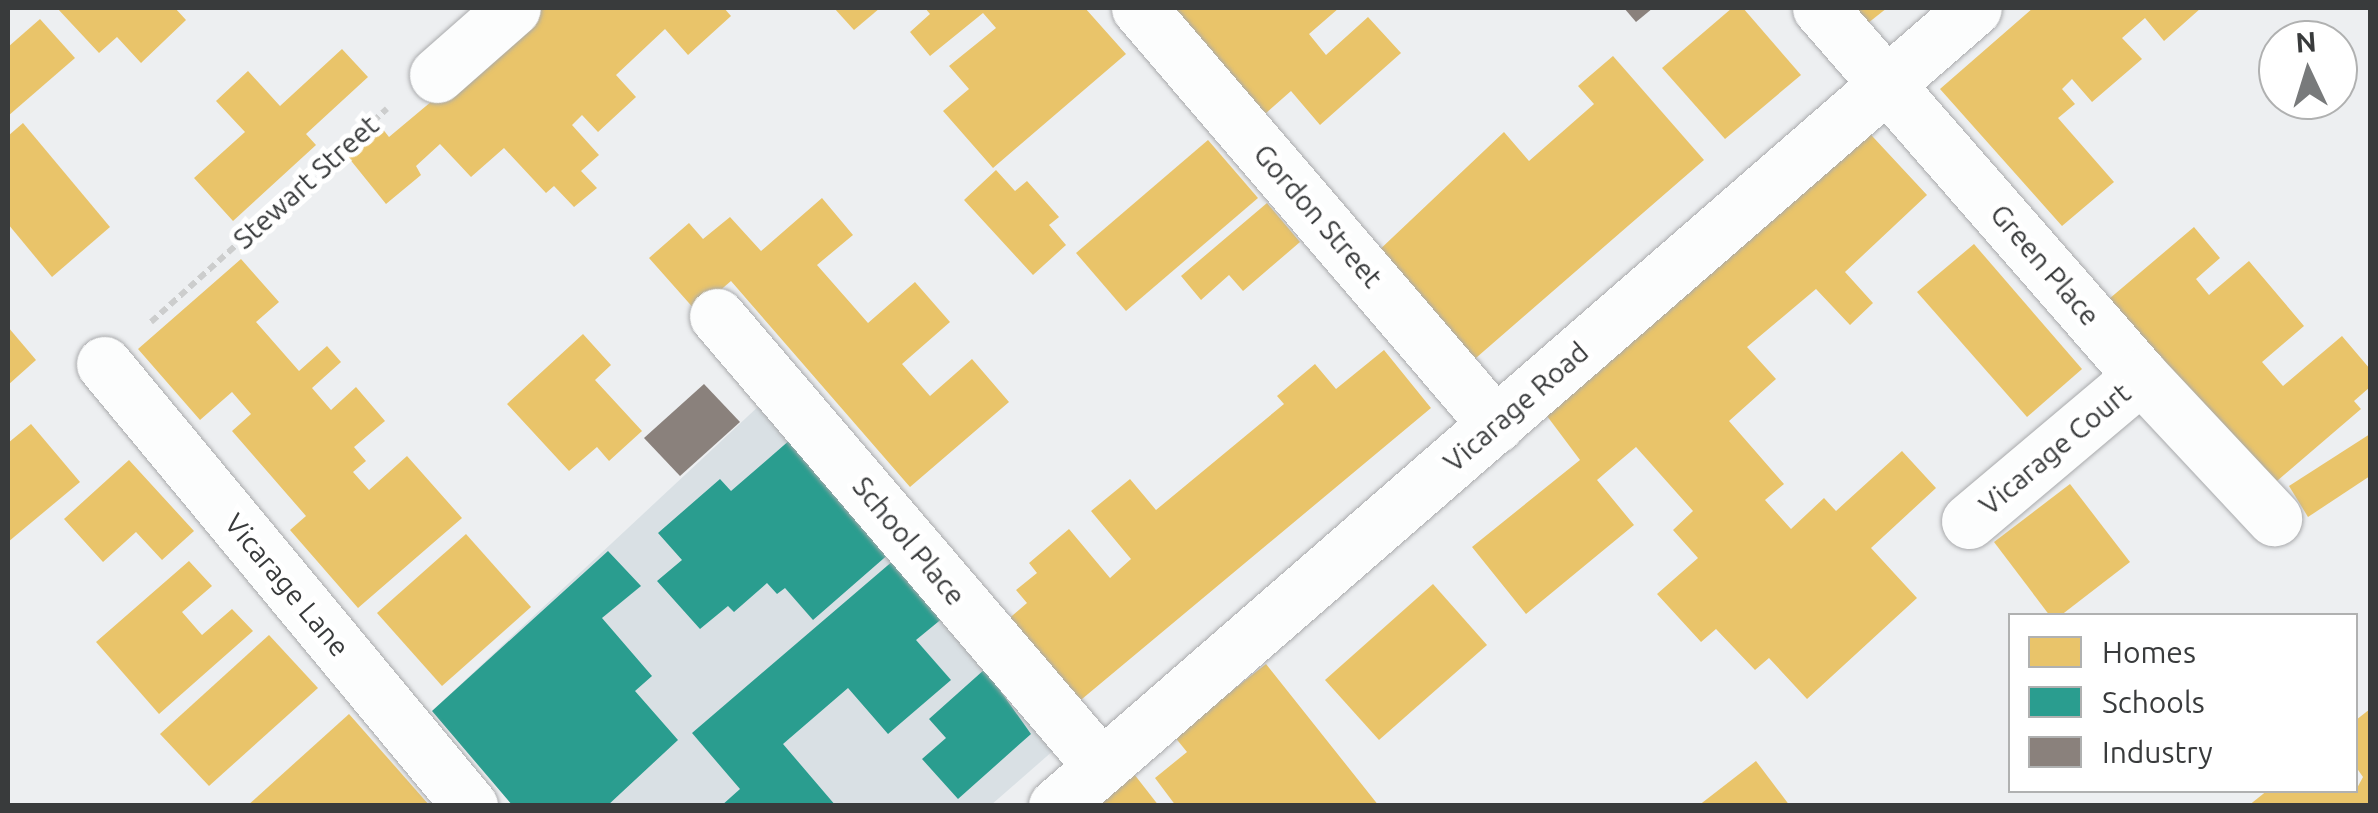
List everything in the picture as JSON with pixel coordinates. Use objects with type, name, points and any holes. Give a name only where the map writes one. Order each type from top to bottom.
[{"type":"street","points":[[437,75],[513,8]]},
{"type":"street","name":"Gordon Street","points":[[1139,8],[1496,425]]},
{"type":"street","name":"Green Place","points":[[1820,8],[2141,376],[2274,518]]},
{"type":"street","name":"Vicarage Road","points":[[1056,806],[1974,8]]},
{"type":"street","name":"School Place","points":[[717,316],[1102,766]]},
{"type":"street","name":"Vicarage Lane","points":[[104,364],[470,806]]},
{"type":"street","name":"Vicarage Court","points":[[1969,521],[2141,376]]},
{"type":"path","name":"Stewart Street","points":[[104,364],[411,87],[437,75]]},
{"type":"shaded area","points":[[762,403],[1054,750],[991,805],[513,805],[432,711]]},
{"type":"building: Homes","points":[[57,8],[175,8],[186,20],[141,63],[117,37],[99,53]]},
{"type":"building: Homes","points":[[543,8],[724,8],[731,16],[688,55],[665,29],[616,75],[636,97],[598,132],[582,115],[572,125],[599,155],[581,171],[597,188],[574,207],[554,186],[546,193],[504,148],[471,177],[440,144],[416,166],[421,175],[386,204],[344,152],[378,123],[389,137]]},
{"type":"building: Homes","points":[[834,8],[880,8],[854,30]]},
{"type":"building: Homes","points":[[925,8],[1085,8],[1126,54],[993,168],[943,111],[969,89],[949,66],[996,28],[983,13],[930,56],[910,32],[930,14]]},
{"type":"building: Homes","points":[[1170,8],[1339,8],[1309,34],[1326,55],[1368,17],[1401,53],[1320,125],[1291,91],[1257,121]]},
{"type":"building: Homes","points":[[1732,8],[1743,8],[1801,75],[1725,139],[1662,68]]},
{"type":"building: Homes","points":[[1846,8],[1887,8],[1863,27]]},
{"type":"building: Homes","points":[[2033,8],[2201,8],[2164,41],[2145,18],[2122,38],[2142,59],[2092,102],[2072,79],[2062,89],[2075,104],[2058,118],[2114,182],[2062,226],[1940,89]]},
{"type":"building: Homes","points":[[40,19],[75,58],[8,116],[8,47]]},
{"type":"building: Homes","points":[[342,49],[368,77],[306,134],[316,145],[233,221],[194,178],[245,132],[216,101],[248,71],[280,106]]},
{"type":"building: Homes","points":[[1613,56],[1704,160],[1469,364],[1374,255],[1504,132],[1529,161],[1594,104],[1578,86]]},
{"type":"building: Homes","points":[[23,123],[110,227],[52,277],[8,224],[8,136]]},
{"type":"building: Homes","points":[[1860,123],[1927,195],[1845,272],[1873,303],[1850,325],[1816,289],[1747,347],[1776,379],[1729,421],[1784,484],[1765,500],[1791,529],[1824,498],[1836,511],[1902,451],[1936,488],[1871,548],[1917,598],[1807,699],[1769,658],[1755,670],[1716,629],[1701,642],[1657,594],[1698,558],[1673,530],[1693,511],[1636,447],[1597,480],[1634,525],[1526,614],[1472,547],[1580,460],[1544,412]]},
{"type":"building: Homes","points":[[1208,140],[1258,198],[1126,311],[1076,253]]},
{"type":"building: Homes","points":[[996,170],[1015,191],[1027,181],[1059,217],[1049,225],[1066,245],[1033,275],[964,200]]},
{"type":"building: Homes","points":[[822,198],[853,235],[817,265],[868,323],[915,282],[950,322],[902,364],[930,396],[972,359],[1009,402],[910,487],[731,281],[696,311],[649,258],[689,223],[703,239],[730,217],[761,251]]},
{"type":"building: Homes","points":[[1267,203],[1300,242],[1243,291],[1229,275],[1201,300],[1181,276]]},
{"type":"building: Homes","points":[[2194,227],[2220,258],[2196,279],[2209,295],[2249,261],[2304,326],[2262,362],[2283,386],[2342,336],[2370,369],[2370,387],[2354,401],[2361,409],[2270,487],[2109,299]]},
{"type":"building: Homes","points":[[1974,244],[2082,369],[2027,417],[1917,292]]},
{"type":"building: Homes","points":[[241,259],[279,302],[256,322],[299,371],[327,346],[341,362],[312,388],[331,410],[356,387],[385,421],[354,447],[366,461],[353,472],[369,490],[407,456],[462,518],[358,608],[290,530],[306,516],[232,431],[251,414],[232,392],[200,420],[138,349]]},
{"type":"building: Homes","points":[[8,327],[36,360],[8,385]]},
{"type":"building: Homes","points":[[583,334],[611,365],[595,380],[642,431],[609,461],[597,447],[569,471],[507,404]]},
{"type":"building: Homes","points":[[1384,350],[1431,408],[1076,704],[1006,621],[1027,603],[1016,590],[1037,573],[1029,563],[1069,529],[1110,578],[1131,559],[1091,511],[1130,479],[1156,510],[1284,404],[1277,396],[1315,364],[1336,389]]},
{"type":"building: Homes","points":[[31,424],[80,482],[8,542],[8,443]]},
{"type":"building: Homes","points":[[2370,434],[2370,476],[2308,517],[2289,486]]},
{"type":"building: Homes","points":[[129,460],[194,531],[162,560],[136,532],[103,562],[64,519]]},
{"type":"building: Homes","points":[[2070,484],[2130,562],[2064,613],[2048,613],[1994,542]]},
{"type":"building: Homes","points":[[466,534],[531,607],[442,686],[377,613]]},
{"type":"building: Homes","points":[[189,561],[212,586],[182,612],[202,635],[232,609],[253,631],[159,714],[96,642]]},
{"type":"building: Homes","points":[[1433,584],[1487,645],[1379,740],[1325,680]]},
{"type":"building: Homes","points":[[269,635],[318,688],[209,786],[160,734]]},
{"type":"building: Homes","points":[[1266,664],[1379,806],[1176,806],[1155,778],[1187,752],[1174,736]]},
{"type":"building: Homes","points":[[2370,709],[2370,806],[2248,806],[2264,793],[2358,793],[2363,777],[2358,770],[2358,718]]},
{"type":"building: Homes","points":[[349,714],[430,806],[247,806]]},
{"type":"building: Homes","points":[[1756,761],[1790,806],[1698,806]]},
{"type":"building: Homes","points":[[1134,774],[1159,806],[1096,806]]},
{"type":"building: Schools","points":[[791,439],[891,552],[813,620],[785,588],[777,594],[767,583],[734,612],[728,606],[700,629],[657,581],[682,560],[658,533],[720,479],[731,491]]},
{"type":"building: Schools","points":[[608,551],[641,586],[602,618],[652,676],[635,691],[678,740],[607,806],[513,806],[432,711]]},
{"type":"building: Schools","points":[[894,560],[944,617],[916,640],[951,680],[888,734],[848,688],[783,744],[836,806],[721,806],[740,789],[692,733]]},
{"type":"building: Schools","points":[[985,669],[1031,734],[958,799],[922,759],[946,738],[929,719]]},
{"type":"building: Industry","points":[[1624,8],[1653,8],[1636,22]]},
{"type":"building: Industry","points":[[704,384],[740,422],[680,476],[644,438]]}]
